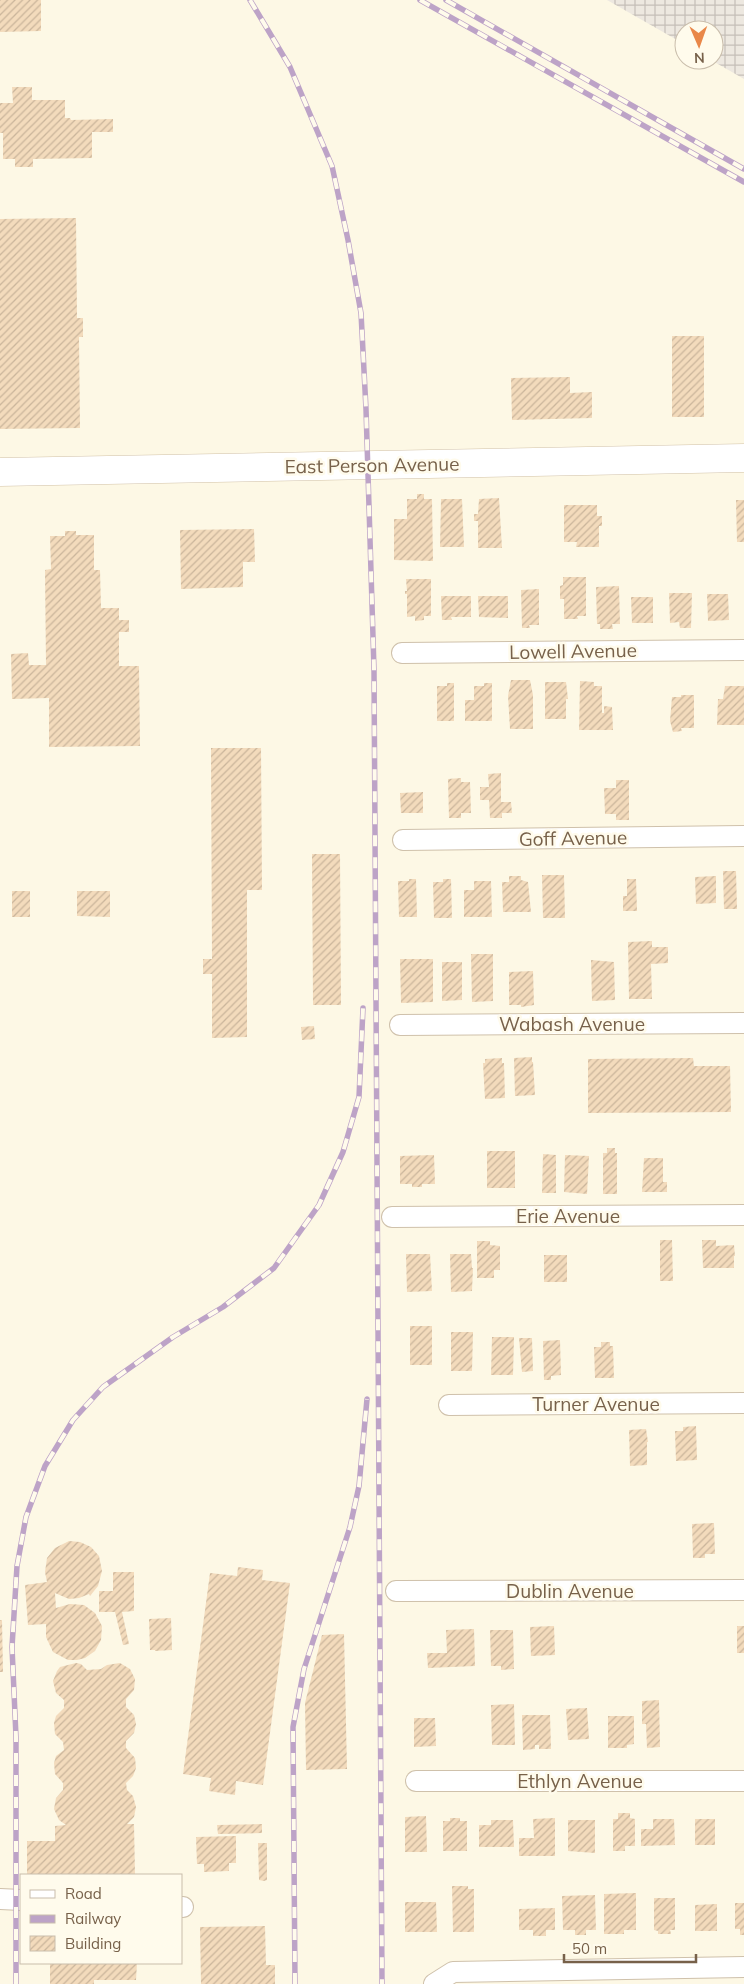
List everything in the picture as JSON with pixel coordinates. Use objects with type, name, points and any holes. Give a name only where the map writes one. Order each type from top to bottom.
[{"type":"main road","name":"East Person Avenue","points":[[0,472],[744,458]]},
{"type":"street","name":"Lowell Avenue","points":[[402,653],[744,650]]},
{"type":"street","name":"Goff Avenue","points":[[403,840],[744,836]]},
{"type":"street","name":"Wabash Avenue","points":[[400,1025],[744,1022]]},
{"type":"street","name":"Erie Avenue","points":[[392,1217],[744,1215]]},
{"type":"street","name":"Turner Avenue","points":[[448,1405],[744,1403]]},
{"type":"street","name":"Dublin Avenue","points":[[396,1591],[744,1590]]},
{"type":"street","name":"Ethlyn Avenue","points":[[416,1781],[744,1781]]},
{"type":"street","points":[[0,1899],[20,1900]]},
{"type":"street","points":[[434,1984],[453,1972],[744,1967]]},
{"type":"shaded area","points":[[607,0],[744,0],[744,79],[724,67],[724,20],[674,20],[674,38]]},
{"type":"building","points":[[0,0],[41,0],[41,31],[0,32]]},
{"type":"building","points":[[12,87],[32,87],[32,100],[65,100],[65,118],[70,118],[71,120],[113,119],[113,132],[92,132],[92,158],[33,159],[33,167],[15,167],[15,159],[3,159],[3,133],[0,133],[0,103],[13,103]]},
{"type":"building","points":[[76,218],[77,318],[83,318],[83,337],[79,337],[80,428],[0,429],[0,219]]},
{"type":"building","points":[[672,336],[704,336],[704,417],[672,417]]},
{"type":"building","points":[[570,377],[570,393],[592,392],[592,418],[512,420],[511,378]]},
{"type":"building","points":[[417,494],[424,494],[424,499],[432,499],[433,561],[394,560],[394,519],[407,519],[407,499],[417,499]]},
{"type":"building","points":[[499,498],[502,548],[478,548],[478,521],[474,521],[474,514],[478,514],[479,499]]},
{"type":"building","points":[[441,499],[462,499],[464,547],[440,547]]},
{"type":"building","points":[[736,500],[744,500],[744,542],[737,542]]},
{"type":"building","points":[[564,505],[597,505],[597,516],[602,516],[602,526],[599,526],[599,547],[576,547],[577,542],[564,542]]},
{"type":"building","points":[[254,529],[255,562],[243,562],[243,587],[181,589],[180,530]]},
{"type":"building","points":[[65,531],[76,531],[76,535],[94,535],[94,570],[100,570],[101,608],[119,608],[119,620],[129,620],[129,632],[119,632],[119,666],[139,666],[140,746],[49,747],[49,698],[12,699],[11,654],[28,653],[29,665],[46,665],[45,570],[51,569],[50,536],[65,536]]},
{"type":"building","points":[[563,577],[586,577],[586,616],[577,616],[578,619],[564,619],[564,599],[560,599],[560,586],[563,585]]},
{"type":"building","points":[[406,579],[431,579],[431,616],[424,616],[424,620],[415,621],[415,616],[407,617]]},
{"type":"building","points":[[619,586],[620,624],[612,624],[613,629],[600,629],[600,624],[597,624],[596,587]]},
{"type":"building","points":[[539,589],[539,625],[529,625],[530,628],[522,628],[521,590]]},
{"type":"building","points":[[669,593],[692,593],[691,628],[680,628],[679,622],[670,623]]},
{"type":"building","points":[[707,594],[728,594],[729,620],[708,621]]},
{"type":"building","points":[[441,596],[471,596],[471,617],[451,617],[452,620],[442,620]]},
{"type":"building","points":[[478,596],[508,596],[508,618],[479,617]]},
{"type":"building","points":[[631,597],[653,597],[653,623],[632,623]]},
{"type":"building","points":[[511,680],[530,680],[533,695],[533,729],[510,729],[508,696]]},
{"type":"building","points":[[580,681],[594,682],[594,686],[602,686],[602,713],[604,713],[604,706],[612,707],[613,730],[579,730]]},
{"type":"building","points":[[545,682],[566,682],[568,699],[566,699],[566,719],[545,719]]},
{"type":"building","points":[[447,683],[454,683],[454,721],[437,721],[437,686],[447,686]]},
{"type":"building","points":[[484,683],[492,683],[492,721],[465,721],[465,700],[474,700],[474,686],[484,686]]},
{"type":"building","points":[[725,686],[744,686],[744,725],[717,725],[718,699],[723,699]]},
{"type":"building","points":[[681,695],[694,695],[694,728],[681,728],[682,731],[673,732],[670,721],[672,697],[681,697]]},
{"type":"building","points":[[211,748],[261,748],[262,890],[247,890],[247,1037],[212,1038],[212,974],[203,974],[203,959],[212,959]]},
{"type":"building","points":[[501,773],[501,802],[511,802],[512,813],[502,813],[502,818],[490,818],[489,800],[480,800],[480,787],[489,787],[488,774]]},
{"type":"building","points":[[461,778],[461,782],[470,782],[471,813],[461,813],[461,818],[449,818],[448,779]]},
{"type":"building","points":[[616,780],[629,780],[629,820],[616,820],[616,814],[605,814],[604,788],[616,788]]},
{"type":"building","points":[[423,792],[423,813],[401,813],[400,793]]},
{"type":"building","points":[[312,854],[340,854],[341,1005],[313,1005]]},
{"type":"building","points":[[723,871],[736,871],[737,909],[724,909]]},
{"type":"building","points":[[542,875],[564,875],[565,918],[543,918]]},
{"type":"building","points":[[509,876],[521,876],[521,880],[528,882],[531,912],[503,912],[502,882],[509,882]]},
{"type":"building","points":[[716,876],[716,903],[696,904],[695,877]]},
{"type":"building","points":[[409,879],[416,879],[417,917],[399,917],[398,881],[409,881]]},
{"type":"building","points":[[443,879],[451,879],[452,918],[434,918],[433,882],[443,882]]},
{"type":"building","points":[[627,879],[636,879],[637,911],[623,911],[623,896],[627,896]]},
{"type":"building","points":[[474,881],[491,881],[492,917],[464,917],[464,890],[474,890]]},
{"type":"building","points":[[12,891],[30,891],[30,917],[12,917]]},
{"type":"building","points":[[77,891],[110,891],[110,917],[77,916]]},
{"type":"building","points":[[652,941],[652,947],[668,947],[668,963],[651,964],[652,999],[629,999],[628,942]]},
{"type":"building","points":[[471,954],[493,954],[493,1001],[472,1002]]},
{"type":"building","points":[[400,959],[433,959],[433,1002],[401,1003]]},
{"type":"building","points":[[591,960],[614,962],[615,1000],[592,1001]]},
{"type":"building","points":[[442,962],[462,962],[462,1000],[442,1001]]},
{"type":"building","points":[[533,971],[534,1005],[521,1007],[521,1005],[509,1005],[509,972]]},
{"type":"building","points":[[314,1026],[315,1039],[302,1040],[301,1027]]},
{"type":"building","points":[[532,1057],[535,1095],[515,1096],[514,1058]]},
{"type":"building","points":[[502,1058],[502,1063],[504,1063],[505,1098],[485,1099],[483,1063],[485,1063],[485,1059]]},
{"type":"building","points":[[693,1058],[694,1066],[730,1066],[731,1112],[588,1113],[588,1059]]},
{"type":"building","points":[[607,1148],[615,1148],[615,1153],[617,1153],[617,1194],[603,1194],[603,1153],[607,1153]]},
{"type":"building","points":[[487,1151],[515,1151],[515,1188],[487,1188]]},
{"type":"building","points":[[543,1154],[556,1155],[556,1193],[542,1193]]},
{"type":"building","points":[[434,1155],[435,1184],[422,1184],[422,1187],[412,1187],[412,1184],[400,1184],[400,1156]]},
{"type":"building","points":[[565,1155],[589,1156],[587,1194],[564,1192]]},
{"type":"building","points":[[644,1158],[663,1158],[663,1182],[667,1182],[667,1192],[642,1192]]},
{"type":"building","points":[[660,1240],[672,1240],[673,1281],[660,1281]]},
{"type":"building","points":[[702,1240],[716,1240],[716,1246],[734,1245],[734,1268],[703,1268]]},
{"type":"building","points":[[477,1241],[490,1241],[490,1245],[500,1246],[500,1270],[494,1270],[494,1278],[477,1278]]},
{"type":"building","points":[[406,1254],[430,1254],[432,1291],[407,1292]]},
{"type":"building","points":[[450,1254],[471,1254],[473,1268],[472,1291],[451,1292]]},
{"type":"building","points":[[544,1255],[567,1255],[567,1282],[544,1282]]},
{"type":"building","points":[[410,1326],[432,1326],[432,1365],[410,1365]]},
{"type":"building","points":[[451,1332],[473,1332],[472,1371],[451,1371]]},
{"type":"building","points":[[492,1337],[514,1337],[513,1375],[491,1375]]},
{"type":"building","points":[[519,1338],[532,1338],[533,1371],[522,1372]]},
{"type":"building","points":[[560,1340],[561,1375],[551,1376],[551,1380],[544,1380],[543,1341]]},
{"type":"building","points":[[601,1342],[610,1342],[610,1346],[613,1346],[614,1378],[595,1378],[594,1347],[601,1347]]},
{"type":"building","points":[[696,1426],[697,1460],[676,1461],[675,1431],[683,1431],[683,1427]]},
{"type":"building","points":[[646,1429],[648,1442],[647,1465],[630,1466],[629,1430]]},
{"type":"building","points":[[714,1523],[715,1554],[705,1554],[705,1558],[693,1558],[692,1524]]},
{"type":"building","points":[[69,1541],[80,1542],[91,1547],[99,1556],[102,1571],[98,1586],[90,1596],[89,1594],[69,1599],[55,1593],[56,1608],[70,1604],[84,1605],[95,1613],[102,1626],[101,1640],[95,1651],[85,1658],[77,1660],[68,1660],[53,1652],[46,1637],[46,1624],[28,1625],[25,1585],[47,1582],[45,1572],[47,1558],[55,1548]]},
{"type":"building","points":[[238,1567],[263,1570],[262,1580],[290,1583],[263,1785],[236,1781],[235,1795],[209,1791],[211,1778],[183,1774],[210,1573],[237,1576]]},
{"type":"building","points":[[113,1572],[134,1572],[134,1611],[122,1612],[129,1644],[123,1645],[115,1612],[99,1612],[99,1591],[113,1591]]},
{"type":"building","points":[[171,1618],[172,1650],[150,1650],[149,1619]]},
{"type":"building","points":[[0,1620],[2,1620],[3,1672],[0,1672]]},
{"type":"building","points":[[554,1626],[555,1655],[531,1656],[530,1627]]},
{"type":"building","points":[[737,1626],[744,1626],[744,1653],[737,1653]]},
{"type":"building","points":[[474,1629],[475,1666],[428,1668],[427,1653],[447,1653],[446,1630]]},
{"type":"building","points":[[490,1630],[513,1630],[514,1669],[501,1670],[501,1666],[491,1666]]},
{"type":"building","points":[[344,1634],[347,1769],[306,1770],[305,1703],[322,1635]]},
{"type":"building","points":[[76,1663],[81,1664],[87,1670],[101,1669],[107,1665],[120,1663],[130,1669],[135,1679],[134,1690],[126,1699],[126,1707],[134,1715],[136,1724],[134,1733],[126,1741],[126,1748],[135,1758],[136,1768],[133,1776],[126,1783],[127,1790],[133,1796],[136,1807],[134,1817],[127,1824],[134,1824],[135,1874],[27,1874],[27,1841],[55,1841],[55,1826],[66,1825],[59,1820],[54,1809],[56,1798],[63,1790],[63,1783],[55,1774],[54,1763],[56,1756],[64,1750],[63,1742],[55,1734],[54,1723],[56,1716],[64,1708],[64,1700],[56,1693],[53,1681],[60,1667]]},
{"type":"building","points":[[659,1700],[660,1747],[647,1748],[646,1724],[642,1724],[642,1701]]},
{"type":"building","points":[[514,1704],[515,1745],[492,1745],[491,1705]]},
{"type":"building","points":[[587,1708],[589,1739],[568,1740],[566,1709]]},
{"type":"building","points":[[522,1715],[550,1715],[551,1749],[539,1749],[539,1745],[535,1745],[535,1749],[523,1750]]},
{"type":"building","points":[[608,1716],[634,1716],[634,1744],[627,1745],[627,1748],[608,1748]]},
{"type":"building","points":[[414,1718],[435,1718],[436,1746],[414,1747]]},
{"type":"building","points":[[618,1813],[630,1813],[630,1818],[635,1819],[635,1846],[625,1846],[625,1851],[613,1851],[613,1819],[618,1819]]},
{"type":"building","points":[[426,1816],[427,1852],[405,1852],[405,1817]]},
{"type":"building","points":[[450,1818],[460,1818],[460,1821],[467,1821],[467,1851],[443,1851],[443,1821],[450,1821]]},
{"type":"building","points":[[555,1818],[555,1856],[519,1856],[519,1838],[534,1838],[533,1819]]},
{"type":"building","points":[[653,1819],[674,1819],[675,1845],[641,1846],[641,1829],[653,1829]]},
{"type":"building","points":[[695,1819],[715,1819],[715,1845],[695,1845]]},
{"type":"building","points":[[491,1820],[513,1820],[514,1847],[479,1847],[479,1825],[491,1825]]},
{"type":"building","points":[[568,1820],[595,1820],[595,1853],[568,1851]]},
{"type":"building","points":[[262,1824],[262,1833],[218,1834],[217,1825]]},
{"type":"building","points":[[236,1836],[236,1863],[229,1863],[229,1871],[204,1872],[204,1864],[197,1864],[196,1837]]},
{"type":"building","points":[[258,1843],[267,1843],[267,1880],[264,1881],[259,1880]]},
{"type":"building","points":[[452,1886],[468,1886],[468,1889],[474,1889],[474,1932],[453,1932]]},
{"type":"building","points":[[636,1893],[636,1930],[624,1930],[624,1934],[604,1934],[604,1894]]},
{"type":"building","points":[[595,1895],[596,1930],[586,1930],[586,1935],[575,1935],[575,1930],[563,1930],[562,1896]]},
{"type":"building","points":[[654,1898],[675,1898],[675,1930],[670,1930],[671,1934],[658,1934],[658,1931],[654,1930]]},
{"type":"building","points":[[405,1902],[436,1902],[437,1932],[405,1932]]},
{"type":"building","points":[[735,1903],[744,1903],[744,1935],[740,1935],[740,1929],[735,1929]]},
{"type":"building","points":[[717,1904],[717,1931],[695,1931],[695,1905]]},
{"type":"building","points":[[555,1908],[555,1930],[546,1930],[546,1936],[533,1936],[533,1930],[519,1930],[519,1909]]},
{"type":"building","points":[[265,1926],[266,1965],[275,1965],[275,1984],[201,1984],[200,1927]]},
{"type":"building","points":[[50,1964],[137,1964],[136,1980],[94,1980],[94,1984],[50,1984]]},
{"type":"railway","points":[[250,0],[290,67],[332,166],[361,313],[374,669],[382,1984]]},
{"type":"railway","points":[[420,0],[744,182]]},
{"type":"railway","points":[[446,0],[744,169]]},
{"type":"railway","points":[[16,1984],[16,1737],[12,1647],[17,1566],[26,1517],[45,1466],[73,1420],[103,1387],[173,1337],[223,1307],[274,1268],[319,1205],[343,1152],[359,1097],[363,1008]]},
{"type":"railway","points":[[295,1984],[293,1727],[304,1669],[350,1527],[359,1486],[367,1399]]}]
